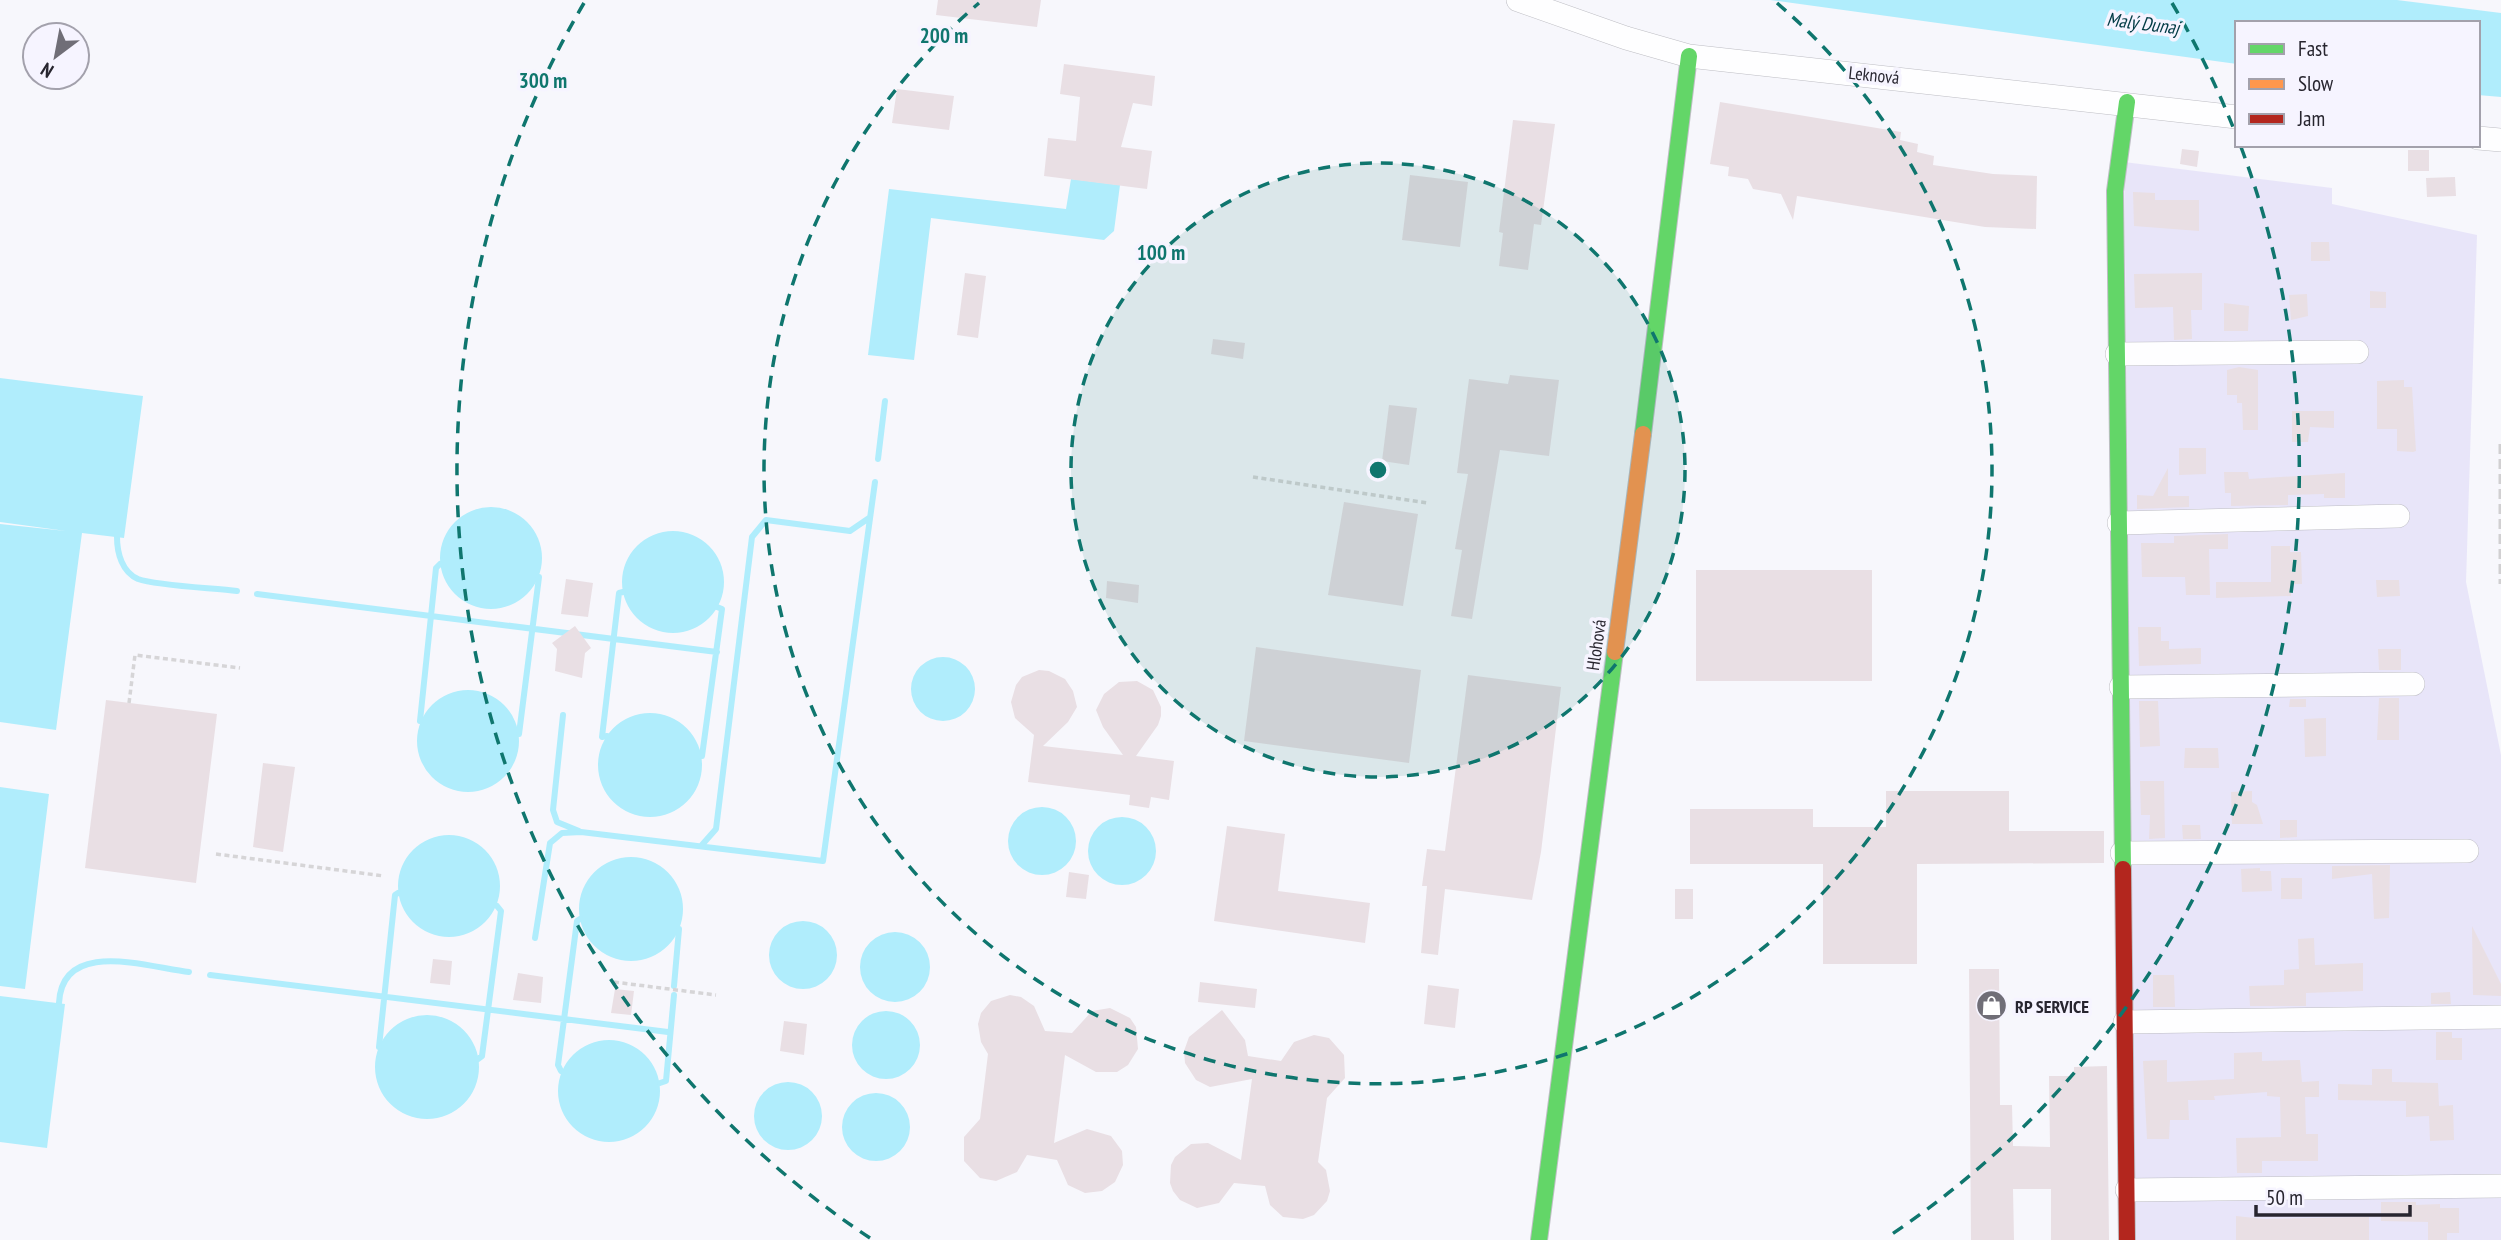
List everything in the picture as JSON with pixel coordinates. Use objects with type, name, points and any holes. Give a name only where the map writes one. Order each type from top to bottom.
[{"type":"street","name":"Leknová","points":[[1518,0],[1626,38],[1689,56],[2127,102],[2235,117]]},
{"type":"street","name":"Hlohová","points":[[1539,1240],[1593,810],[1658,332],[1689,56]]},
{"type":"street","points":[[2127,102],[2115,191],[2127,1240]]},
{"type":"street","points":[[2480,138],[2501,140]]},
{"type":"street","points":[[2117,354],[2357,352]]},
{"type":"street","points":[[2119,523],[2398,516]]},
{"type":"street","points":[[2120,687],[2413,684]]},
{"type":"street","points":[[2122,853],[2467,851]]},
{"type":"street","points":[[2124,1023],[2501,1017]]},
{"type":"street","points":[[2127,1190],[2501,1186]]},
{"type":"path","points":[[1253,477],[1428,503]]},
{"type":"path","points":[[129,703],[135,655],[240,668]]},
{"type":"path","points":[[216,854],[384,876]]},
{"type":"path","points":[[614,982],[716,995]]},
{"type":"shaded area","points":[[2124,162],[2332,188],[2332,204],[2477,235],[2466,582],[2501,755],[2501,1240],[2136,1240]]},
{"type":"water","name":"Malý Dunaj","points":[[1770,0],[2397,0],[2501,13],[2501,97],[2480,95],[2480,21],[2235,21],[2235,64]]},
{"type":"water","points":[[1071,179],[1120,185],[1114,231],[1104,240],[931,218],[914,360],[868,355],[889,189],[1066,209]]},
{"type":"water","points":[[0,378],[143,396],[124,538],[82,533],[56,730],[0,722],[0,524],[66,531],[0,522]]},
{"type":"water","points":[[491,507],[510,511],[527,522],[538,539],[542,558],[538,577],[527,594],[510,605],[491,609],[472,605],[455,594],[444,577],[440,558],[444,539],[455,522],[472,511]]},
{"type":"water","points":[[673,531],[692,535],[709,546],[720,563],[724,582],[720,601],[709,618],[692,629],[673,633],[654,629],[637,618],[626,601],[622,582],[626,563],[637,546],[654,535]]},
{"type":"water","points":[[943,657],[961,663],[969,671],[975,689],[969,707],[961,715],[943,721],[925,715],[917,707],[911,689],[917,671],[925,663]]},
{"type":"water","points":[[468,690],[488,694],[504,705],[515,721],[519,741],[515,761],[504,777],[488,788],[468,792],[448,788],[432,777],[421,761],[417,741],[421,721],[432,705],[448,694]]},
{"type":"water","points":[[650,713],[670,717],[687,728],[698,745],[702,765],[698,785],[687,802],[670,813],[650,817],[630,813],[613,802],[602,785],[598,765],[602,745],[613,728],[630,717]]},
{"type":"water","points":[[0,787],[49,794],[25,989],[0,986]]},
{"type":"water","points":[[1035,807],[1049,807],[1061,812],[1071,822],[1076,841],[1071,860],[1061,870],[1049,875],[1035,875],[1023,870],[1013,860],[1008,848],[1008,834],[1013,822],[1023,812]]},
{"type":"water","points":[[1115,817],[1129,817],[1141,822],[1151,832],[1156,851],[1151,870],[1141,880],[1129,885],[1115,885],[1103,880],[1093,870],[1088,858],[1088,844],[1093,832],[1103,822]]},
{"type":"water","points":[[449,835],[469,838],[492,857],[497,866],[500,886],[497,906],[478,929],[469,934],[449,937],[429,934],[406,915],[401,906],[398,886],[401,866],[420,843],[429,838]]},
{"type":"water","points":[[631,857],[651,861],[668,872],[679,889],[683,909],[679,929],[668,946],[651,957],[631,961],[611,957],[594,946],[583,929],[579,909],[583,889],[594,872],[611,861]]},
{"type":"water","points":[[796,921],[810,921],[822,926],[832,936],[837,955],[832,974],[822,984],[810,989],[796,989],[784,984],[774,974],[769,962],[769,948],[774,936],[784,926]]},
{"type":"water","points":[[895,932],[914,938],[924,948],[930,967],[924,986],[914,996],[895,1002],[876,996],[866,986],[860,967],[866,948],[876,938]]},
{"type":"water","points":[[0,996],[65,1004],[47,1148],[0,1142]]},
{"type":"water","points":[[879,1011],[893,1011],[905,1016],[915,1026],[920,1045],[915,1064],[905,1074],[893,1079],[879,1079],[867,1074],[857,1064],[852,1052],[852,1038],[857,1026],[867,1016]]},
{"type":"water","points":[[427,1015],[447,1019],[464,1030],[475,1047],[479,1067],[475,1087],[464,1104],[447,1115],[427,1119],[407,1115],[390,1104],[379,1087],[375,1067],[379,1047],[390,1030],[407,1019]]},
{"type":"water","points":[[609,1040],[638,1048],[652,1062],[660,1091],[652,1120],[638,1134],[609,1142],[580,1134],[566,1120],[558,1091],[566,1062],[580,1048]]},
{"type":"water","points":[[781,1082],[795,1082],[807,1087],[817,1097],[822,1116],[817,1135],[807,1145],[795,1150],[781,1150],[769,1145],[759,1135],[754,1123],[754,1109],[759,1097],[769,1087]]},
{"type":"water","points":[[869,1093],[883,1093],[895,1098],[905,1108],[910,1127],[905,1146],[895,1156],[883,1161],[869,1161],[857,1156],[847,1146],[842,1134],[842,1120],[847,1108],[857,1098]]},
{"type":"building","points":[[938,0],[1041,0],[1037,27],[936,15]]},
{"type":"building","points":[[1064,64],[1155,76],[1152,106],[1133,103],[1121,147],[1152,151],[1147,189],[1044,176],[1048,138],[1076,141],[1080,97],[1060,94]]},
{"type":"building","points":[[897,89],[954,96],[949,130],[892,123]]},
{"type":"building","points":[[1720,102],[1901,132],[1900,140],[1918,144],[1917,152],[1934,156],[1933,165],[1993,174],[2037,176],[2036,229],[1985,227],[1797,196],[1793,220],[1781,194],[1753,189],[1748,179],[1728,176],[1729,167],[1710,164]]},
{"type":"building","points":[[1513,120],[1555,124],[1541,225],[1534,224],[1528,270],[1499,266],[1503,233],[1499,232]]},
{"type":"building","points":[[2182,149],[2199,151],[2197,167],[2180,164]]},
{"type":"building","points":[[2408,150],[2429,150],[2429,171],[2408,171]]},
{"type":"building","points":[[1410,175],[1468,182],[1460,247],[1402,240]]},
{"type":"building","points":[[2455,177],[2456,196],[2427,197],[2426,178]]},
{"type":"building","points":[[2133,192],[2155,193],[2155,200],[2199,200],[2199,231],[2134,226]]},
{"type":"building","points":[[2311,242],[2329,242],[2330,261],[2311,261]]},
{"type":"building","points":[[965,273],[986,276],[978,338],[957,335]]},
{"type":"building","points":[[2202,273],[2202,310],[2191,310],[2192,339],[2174,340],[2173,307],[2135,308],[2134,274]]},
{"type":"building","points":[[2370,291],[2386,292],[2386,308],[2370,308]]},
{"type":"building","points":[[2307,294],[2308,316],[2291,320],[2289,295]]},
{"type":"building","points":[[2224,303],[2249,306],[2248,331],[2224,331]]},
{"type":"building","points":[[1213,339],[1245,343],[1243,359],[1211,354]]},
{"type":"building","points":[[2239,367],[2258,370],[2258,430],[2243,430],[2242,403],[2237,403],[2237,395],[2227,395],[2227,370]]},
{"type":"building","points":[[1510,375],[1559,380],[1549,456],[1500,450],[1472,619],[1451,616],[1462,550],[1455,549],[1468,474],[1457,473],[1469,379],[1508,384]]},
{"type":"building","points":[[2404,380],[2404,387],[2412,387],[2416,451],[2413,452],[2397,451],[2397,429],[2377,429],[2377,381]]},
{"type":"building","points":[[1389,405],[1417,408],[1409,465],[1382,461]]},
{"type":"building","points":[[2292,411],[2334,411],[2334,428],[2310,427],[2308,442],[2292,442]]},
{"type":"building","points":[[2179,448],[2206,448],[2206,474],[2179,475]]},
{"type":"building","points":[[2168,468],[2168,496],[2189,496],[2189,507],[2137,509],[2137,495],[2153,496]]},
{"type":"building","points":[[2224,472],[2248,472],[2249,479],[2345,473],[2345,498],[2324,498],[2324,494],[2288,495],[2288,505],[2231,506],[2231,493],[2225,493]]},
{"type":"building","points":[[1344,502],[1418,514],[1403,606],[1328,595]]},
{"type":"building","points":[[2228,534],[2228,549],[2209,549],[2210,595],[2186,595],[2185,577],[2142,577],[2141,543],[2174,543],[2174,536]]},
{"type":"building","points":[[2271,546],[2290,546],[2290,552],[2301,552],[2302,584],[2291,584],[2291,596],[2216,598],[2216,582],[2271,582]]},
{"type":"building","points":[[1696,570],[1872,570],[1872,681],[1696,681]]},
{"type":"building","points":[[566,579],[593,583],[588,617],[561,614]]},
{"type":"building","points":[[2376,580],[2399,580],[2400,596],[2377,597]]},
{"type":"building","points":[[1107,581],[1139,585],[1138,603],[1106,598]]},
{"type":"building","points":[[575,626],[591,648],[585,653],[582,678],[555,671],[557,649],[552,643]]},
{"type":"building","points":[[2138,627],[2161,627],[2161,641],[2169,641],[2169,649],[2201,648],[2201,664],[2139,666]]},
{"type":"building","points":[[1256,647],[1421,670],[1409,763],[1244,741]]},
{"type":"building","points":[[2378,649],[2401,649],[2401,670],[2379,670]]},
{"type":"building","points":[[1039,670],[1049,671],[1065,679],[1073,691],[1077,707],[1068,722],[1043,746],[1123,755],[1103,727],[1096,710],[1104,694],[1119,682],[1137,681],[1153,690],[1161,707],[1161,716],[1158,725],[1136,756],[1174,761],[1169,800],[1151,797],[1149,808],[1129,805],[1130,795],[1028,782],[1034,735],[1015,718],[1011,702],[1016,685],[1022,677]]},
{"type":"building","points":[[1468,675],[1561,687],[1541,852],[1532,900],[1445,889],[1438,955],[1421,953],[1427,886],[1422,886],[1427,849],[1445,851]]},
{"type":"building","points":[[2379,698],[2399,698],[2399,740],[2377,740]]},
{"type":"building","points":[[2290,699],[2306,699],[2306,707],[2289,707]]},
{"type":"building","points":[[106,700],[217,714],[196,883],[85,868]]},
{"type":"building","points":[[2139,701],[2158,701],[2160,746],[2140,747]]},
{"type":"building","points":[[2326,718],[2326,756],[2305,757],[2304,719]]},
{"type":"building","points":[[2185,748],[2218,748],[2219,768],[2184,768]]},
{"type":"building","points":[[263,763],[295,767],[283,852],[253,847]]},
{"type":"building","points":[[2140,781],[2164,781],[2165,838],[2149,839],[2150,815],[2141,815]]},
{"type":"building","points":[[1886,791],[2009,791],[2009,831],[2104,831],[2104,863],[1917,864],[1917,964],[1823,964],[1823,864],[1690,864],[1690,809],[1813,809],[1813,827],[1886,827]]},
{"type":"building","points":[[2252,791],[2252,802],[2257,805],[2263,824],[2232,824],[2231,792]]},
{"type":"building","points":[[2280,820],[2297,820],[2297,837],[2280,838]]},
{"type":"building","points":[[2182,825],[2200,825],[2201,839],[2183,839]]},
{"type":"building","points":[[1227,826],[1285,834],[1278,891],[1370,903],[1365,943],[1214,921]]},
{"type":"building","points":[[2390,865],[2389,918],[2374,919],[2372,874],[2332,879],[2332,866]]},
{"type":"building","points":[[2260,868],[2260,871],[2271,871],[2272,891],[2242,892],[2241,869]]},
{"type":"building","points":[[1069,872],[1089,875],[1086,899],[1066,897]]},
{"type":"building","points":[[2281,878],[2302,878],[2302,899],[2281,899]]},
{"type":"building","points":[[1675,889],[1693,889],[1693,919],[1675,919]]},
{"type":"building","points":[[2472,926],[2501,984],[2501,996],[2473,995]]},
{"type":"building","points":[[2314,938],[2315,965],[2363,963],[2363,991],[2306,993],[2306,1006],[2250,1006],[2249,986],[2284,985],[2284,970],[2299,969],[2298,939]]},
{"type":"building","points":[[433,959],[452,961],[450,985],[430,983]]},
{"type":"building","points":[[1969,969],[1999,969],[2000,1105],[2012,1105],[2013,1146],[2050,1147],[2049,1076],[2074,1076],[2074,1067],[2107,1066],[2109,1240],[2051,1240],[2051,1189],[2013,1189],[2014,1240],[1971,1240]]},
{"type":"building","points":[[518,973],[543,977],[541,1003],[513,1000]]},
{"type":"building","points":[[2153,975],[2174,975],[2175,1007],[2153,1007]]},
{"type":"building","points":[[1200,982],[1257,989],[1255,1008],[1198,1002]]},
{"type":"building","points":[[1428,985],[1459,989],[1455,1028],[1424,1024]]},
{"type":"building","points":[[615,989],[634,991],[631,1015],[611,1013]]},
{"type":"building","points":[[2450,992],[2451,1004],[2431,1004],[2431,993]]},
{"type":"building","points":[[1010,995],[1021,997],[1034,1006],[1045,1031],[1072,1033],[1092,1011],[1110,1008],[1130,1018],[1136,1027],[1138,1049],[1128,1065],[1117,1072],[1096,1072],[1065,1055],[1054,1143],[1087,1129],[1111,1136],[1122,1151],[1123,1165],[1115,1182],[1102,1191],[1085,1193],[1068,1185],[1057,1160],[1027,1155],[1017,1172],[996,1181],[980,1178],[964,1161],[964,1137],[980,1119],[988,1054],[981,1042],[978,1024],[981,1013],[991,1001]]},
{"type":"building","points":[[1222,1010],[1245,1040],[1248,1056],[1281,1061],[1294,1042],[1314,1035],[1329,1038],[1344,1055],[1345,1078],[1327,1098],[1318,1162],[1326,1170],[1330,1191],[1327,1201],[1314,1215],[1303,1219],[1283,1217],[1270,1205],[1265,1186],[1234,1183],[1219,1203],[1197,1208],[1180,1200],[1173,1191],[1170,1183],[1171,1165],[1175,1157],[1191,1144],[1208,1143],[1241,1160],[1252,1079],[1210,1087],[1196,1080],[1185,1063],[1184,1051],[1189,1037]]},
{"type":"building","points":[[784,1021],[807,1024],[804,1055],[780,1051]]},
{"type":"building","points":[[2436,1032],[2452,1032],[2452,1038],[2462,1038],[2462,1060],[2436,1060]]},
{"type":"building","points":[[2262,1052],[2262,1061],[2300,1060],[2302,1082],[2319,1081],[2319,1097],[2305,1097],[2306,1134],[2318,1134],[2318,1161],[2262,1161],[2262,1173],[2237,1173],[2236,1138],[2281,1137],[2280,1097],[2267,1096],[2267,1092],[2214,1096],[2215,1100],[2188,1100],[2189,1120],[2170,1120],[2169,1139],[2147,1139],[2143,1061],[2167,1060],[2167,1082],[2234,1079],[2234,1053]]},
{"type":"building","points":[[2372,1069],[2392,1069],[2392,1082],[2438,1083],[2439,1106],[2453,1105],[2454,1140],[2430,1141],[2429,1116],[2406,1117],[2406,1101],[2338,1100],[2338,1084],[2372,1085]]},
{"type":"building","points":[[2381,1202],[2416,1202],[2416,1205],[2440,1204],[2440,1208],[2459,1208],[2459,1233],[2447,1233],[2447,1240],[2428,1240],[2428,1222],[2381,1221]]},
{"type":"building","points":[[2236,1216],[2264,1219],[2369,1217],[2369,1240],[2236,1240]]},
{"type":"waterway","points":[[878,459],[885,401]]},
{"type":"waterway","points":[[535,938],[550,843],[562,833],[581,832],[823,861],[875,482]]},
{"type":"waterway","points":[[701,846],[716,829],[752,537],[766,520],[850,531],[869,518]]},
{"type":"waterway","points":[[117,537],[122,561],[128,572],[138,579],[237,591]]},
{"type":"waterway","points":[[420,721],[436,568],[440,564]]},
{"type":"waterway","points":[[519,734],[539,577]]},
{"type":"waterway","points":[[607,736],[602,737],[619,593],[623,592]]},
{"type":"waterway","points":[[257,594],[717,652]]},
{"type":"waterway","points":[[702,756],[722,609],[717,607]]},
{"type":"waterway","points":[[563,715],[553,810],[557,822],[579,831]]},
{"type":"waterway","points":[[379,1047],[395,895],[398,893]]},
{"type":"waterway","points":[[478,1059],[482,1056],[501,911],[497,906]]},
{"type":"waterway","points":[[561,1071],[558,1065],[577,921],[580,919]]},
{"type":"waterway","points":[[674,986],[679,929]]},
{"type":"waterway","points":[[59,1003],[64,983],[75,970],[90,963],[130,962],[189,972]]},
{"type":"waterway","points":[[210,975],[668,1032]]},
{"type":"waterway","points":[[660,1083],[666,1081],[674,995]]},
{"type":"railway","points":[[2501,444],[2501,584]]},
{"type":"traffic: fast","points":[[1643,434],[1689,56]]},
{"type":"traffic: fast","points":[[2123,869],[2115,191],[2127,102]]},
{"type":"traffic: fast","points":[[1539,1240],[1615,652]]},
{"type":"traffic: slow","points":[[1615,652],[1643,434]]},
{"type":"traffic: jam","points":[[2123,869],[2127,1240]]},
{"type":"place","name":"RP SERVICE","points":[[1992,1006]]}]
